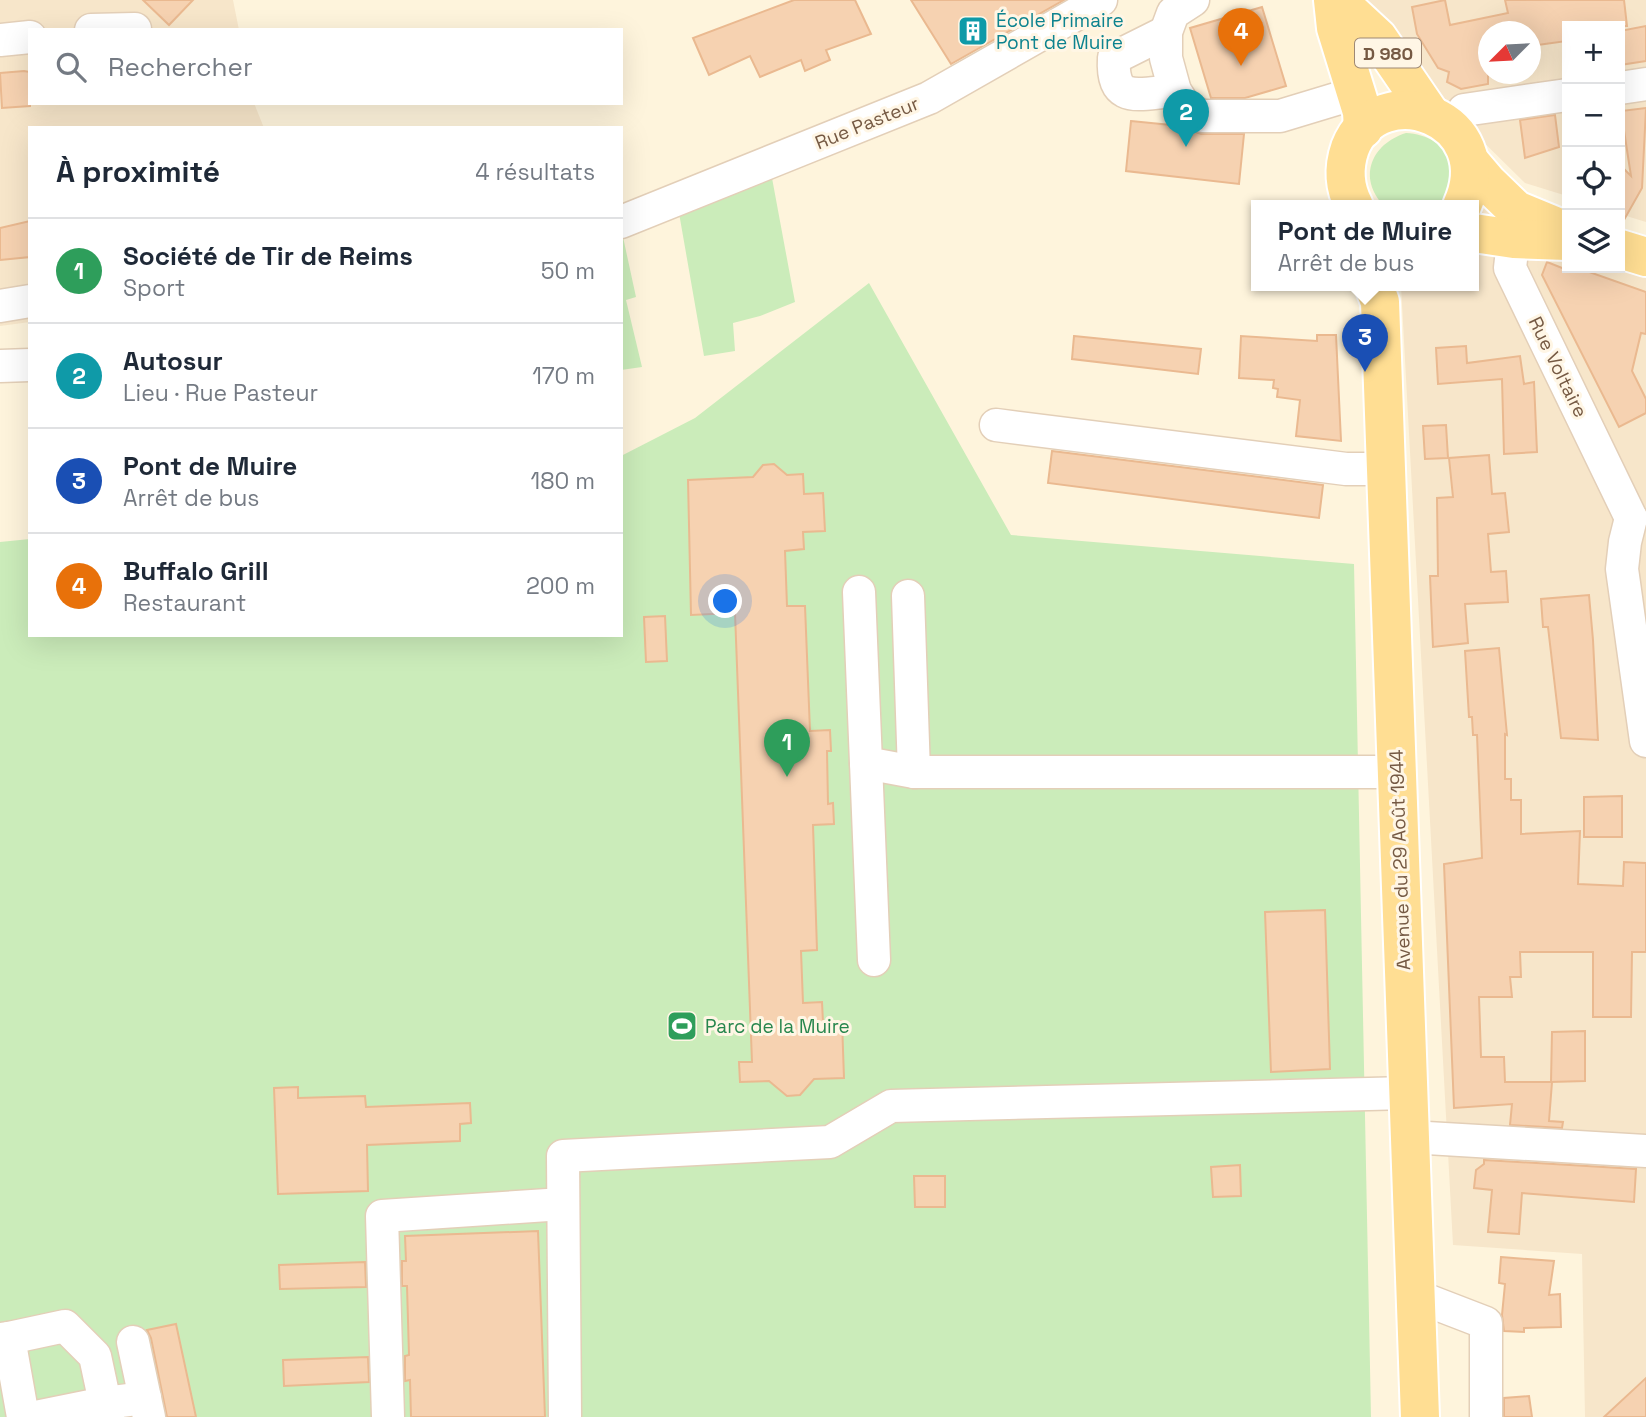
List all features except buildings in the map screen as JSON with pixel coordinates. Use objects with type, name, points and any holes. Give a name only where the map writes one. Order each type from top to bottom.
[{"type":"main road","name":"D 980","points":[[1335,0],[1336,27],[1359,111]]},
{"type":"main road","name":"D 980","points":[[1335,0],[1378,38],[1441,121]]},
{"type":"main road","points":[[1351,200],[1345,176],[1346,159],[1359,111],[1387,114],[1409,111],[1441,121],[1464,144],[1471,163],[1515,224],[1562,239]]},
{"type":"main road","points":[[1465,200],[1470,188],[1471,163]]},
{"type":"main road","points":[[1479,232],[1515,224],[1562,230]]},
{"type":"main road","points":[[1625,251],[1646,257]]},
{"type":"main road","name":"Avenue du 29 Août 1944","points":[[1381,292],[1420,1417]]},
{"type":"street","name":"Rue Pasteur","points":[[623,221],[929,98],[1101,0]]},
{"type":"street","points":[[1193,0],[1173,13],[1166,32],[1166,58],[1175,91],[1186,107],[1202,116],[1280,116],[1359,111]]},
{"type":"street","points":[[1166,32],[1114,58],[1113,77],[1119,89],[1130,94],[1175,91]]},
{"type":"street","points":[[0,40],[28,37]]},
{"type":"street","points":[[1625,87],[1646,84]]},
{"type":"street","points":[[1441,121],[1464,110],[1562,96]]},
{"type":"street","name":"Rue Voltaire","points":[[1515,224],[1510,268],[1641,520]]},
{"type":"street","points":[[0,306],[28,302]]},
{"type":"street","points":[[0,366],[28,365]]},
{"type":"street","points":[[996,425],[1346,468],[1386,469]]},
{"type":"street","points":[[1641,520],[1625,542],[1622,569],[1646,741]]},
{"type":"street","points":[[859,592],[874,960]]},
{"type":"street","points":[[908,596],[914,772]]},
{"type":"street","points":[[866,763],[914,772],[1397,772]]},
{"type":"street","points":[[565,1417],[563,1156],[830,1142],[891,1106],[1408,1093]]},
{"type":"street","points":[[1410,1137],[1646,1151]]},
{"type":"street","points":[[388,1417],[382,1216],[563,1204]]},
{"type":"street","points":[[1416,1296],[1486,1323],[1486,1417]]},
{"type":"street","points":[[23,1417],[5,1338],[65,1326],[95,1356],[107,1410]]},
{"type":"street","points":[[36,1417],[147,1408],[134,1346],[95,1356]]},
{"type":"shaded area","points":[[0,0],[233,0],[239,28],[28,28],[28,105],[255,105],[263,126],[28,126],[28,322],[0,326]]},
{"type":"shaded area","points":[[1364,0],[1646,0],[1646,222],[1625,216],[1625,21],[1562,21],[1562,194],[1525,183],[1405,65]]},
{"type":"shaded area","points":[[1395,169],[1562,220],[1562,273],[1625,273],[1625,264],[1646,247],[1646,1417],[1585,1417],[1582,1254],[1453,1245],[1401,291],[1479,291],[1479,200],[1397,200]]},
{"type":"green space","points":[[1406,133],[1421,135],[1443,149],[1450,158],[1453,169],[1452,181],[1444,200],[1380,200],[1371,184],[1372,163],[1384,145]]},
{"type":"green space","points":[[772,178],[795,302],[733,323],[735,351],[704,356],[679,213]]},
{"type":"green space","points":[[623,237],[636,297],[626,300],[642,367],[623,370]]},
{"type":"green space","name":"Parc de la Muire","points":[[869,283],[1011,535],[1354,564],[1371,1417],[0,1417],[0,542],[28,539],[28,637],[623,637],[623,455],[695,418]]},
{"type":"place","name":"École Primaire Pont de Muire","points":[[973,31]]},
{"type":"place","name":"Buffalo Grill","points":[[1241,66]]},
{"type":"place","name":"Autosur","points":[[1186,147]]},
{"type":"place","name":"Pont de Muire","points":[[1365,372]]},
{"type":"place","name":"Société de Tir de Reims","points":[[787,777]]},
{"type":"place","name":"Parc de la Muire","points":[[682,1026]]}]
